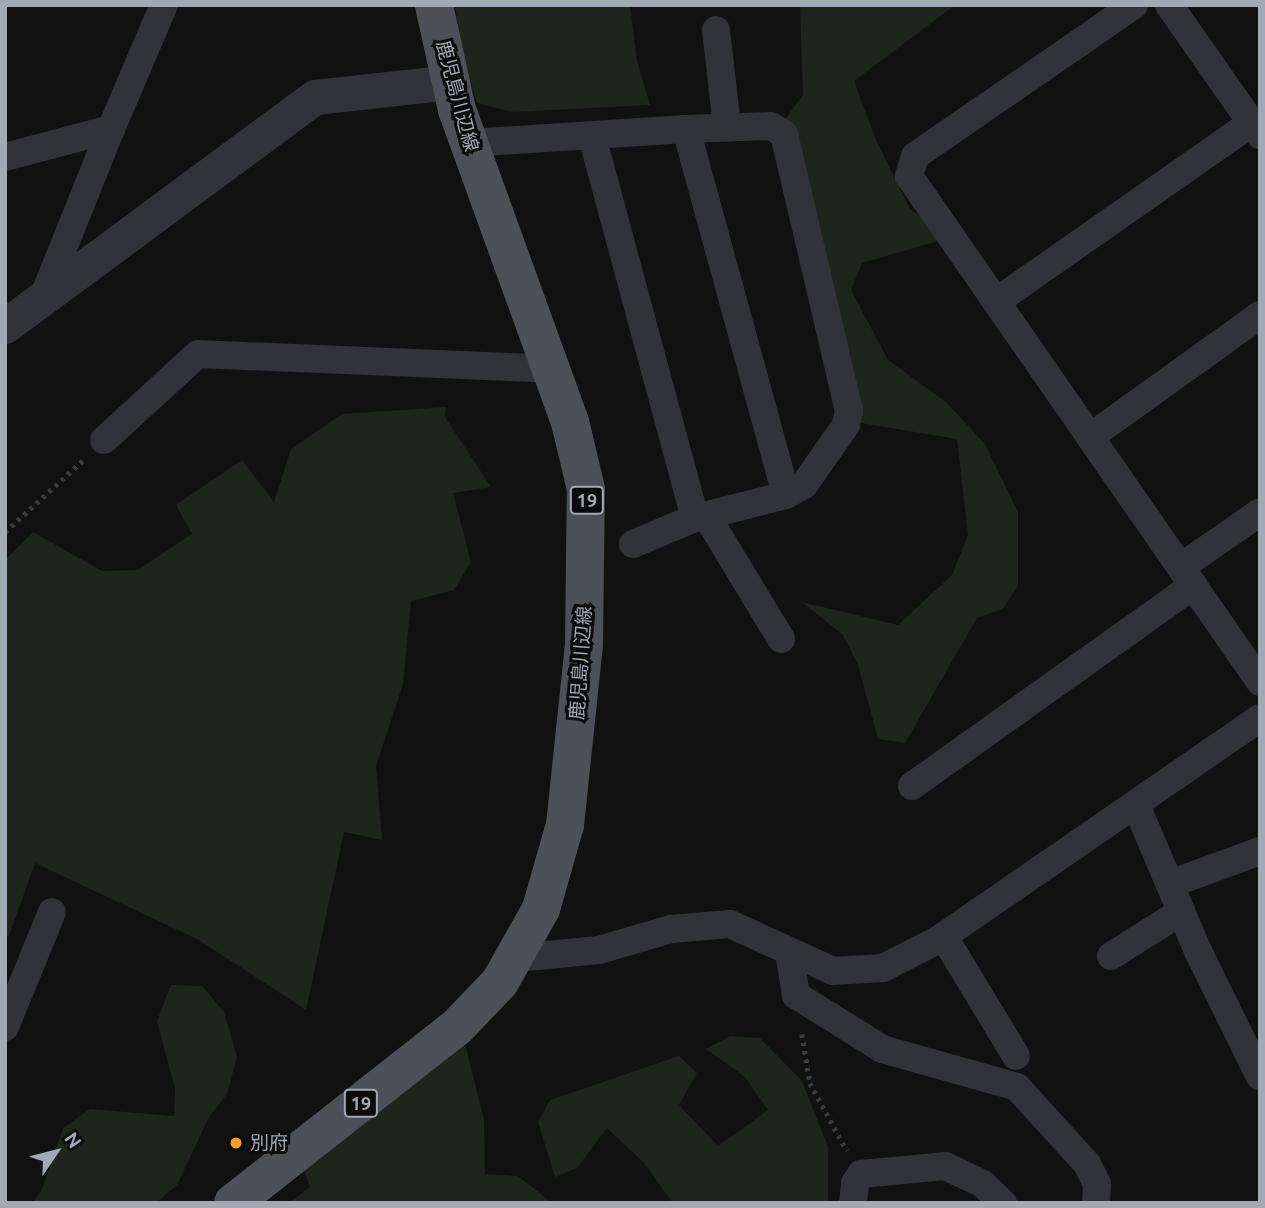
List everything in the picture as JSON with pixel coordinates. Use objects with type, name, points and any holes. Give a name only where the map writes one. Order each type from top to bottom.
[{"type":"main road","name":"鹿児島川辺線","points":[[233,1203],[457,1027],[516,958],[545,900],[565,825],[584,643],[586,489],[551,369],[468,142],[450,82],[434,5]]},
{"type":"street","points":[[43,298],[164,5]]},
{"type":"street","points":[[1134,5],[915,156],[909,176],[1260,682]]},
{"type":"street","points":[[997,300],[1255,129],[1169,5]]},
{"type":"street","points":[[716,30],[727,127]]},
{"type":"street","points":[[5,326],[315,97],[450,82]]},
{"type":"street","points":[[468,142],[727,127],[771,126],[784,134],[849,411],[846,425],[804,485],[786,495],[701,516],[633,544]]},
{"type":"street","points":[[5,157],[111,129]]},
{"type":"street","points":[[686,129],[786,495]]},
{"type":"street","points":[[592,136],[701,516],[781,639]]},
{"type":"street","points":[[1090,437],[1260,315]]},
{"type":"street","points":[[104,440],[198,354],[551,369]]},
{"type":"street","points":[[912,786],[1188,576],[1260,512]]},
{"type":"street","points":[[516,958],[599,950],[671,929],[730,924],[774,940],[789,952],[833,971],[883,968],[944,937],[1260,718]]},
{"type":"street","points":[[1136,805],[1181,912],[1260,1077]]},
{"type":"street","points":[[1170,884],[1260,851]]},
{"type":"street","points":[[5,1027],[52,912]]},
{"type":"street","points":[[1111,956],[1181,912]]},
{"type":"street","points":[[944,937],[1016,1056]]},
{"type":"street","points":[[789,952],[796,995],[882,1049],[1017,1087],[1087,1164],[1097,1184],[1096,1203]]},
{"type":"street","points":[[853,1203],[855,1183],[861,1174],[945,1166],[983,1184],[1003,1203]]},
{"type":"path","points":[[5,532],[104,440]]},
{"type":"path","points":[[796,995],[810,1083],[861,1174]]},
{"type":"shaded area","points":[[455,5],[630,5],[637,61],[650,105],[513,112],[477,103],[461,48]]},
{"type":"shaded area","points":[[800,5],[955,5],[854,81],[876,140],[910,209],[952,237],[862,263],[851,290],[888,360],[946,402],[985,444],[1018,512],[1018,586],[1003,609],[977,618],[905,743],[878,739],[858,665],[843,635],[802,602],[898,625],[952,575],[968,535],[957,439],[861,423],[834,290],[783,122],[803,95]]},
{"type":"shaded area","points":[[446,407],[445,417],[491,487],[453,493],[471,562],[454,590],[411,601],[403,684],[376,766],[382,840],[344,832],[306,1010],[199,940],[35,863],[9,936],[5,935],[5,560],[33,532],[102,571],[138,570],[192,534],[176,505],[242,460],[274,502],[291,449],[342,414]]},
{"type":"shaded area","points":[[171,985],[202,986],[224,1012],[237,1057],[227,1094],[209,1117],[177,1185],[156,1203],[32,1203],[41,1192],[63,1128],[90,1109],[174,1116],[175,1089],[157,1021]]},
{"type":"shaded area","points":[[730,1036],[760,1038],[802,1081],[828,1147],[828,1203],[673,1203],[643,1162],[607,1128],[577,1168],[555,1177],[538,1122],[550,1100],[679,1056],[697,1073],[679,1105],[718,1146],[768,1110],[745,1077],[706,1049]]},
{"type":"shaded area","points":[[465,1044],[484,1120],[485,1174],[518,1176],[552,1203],[289,1203],[310,1187],[304,1171]]},
{"type":"place","name":"別府","points":[[236,1143]]}]
